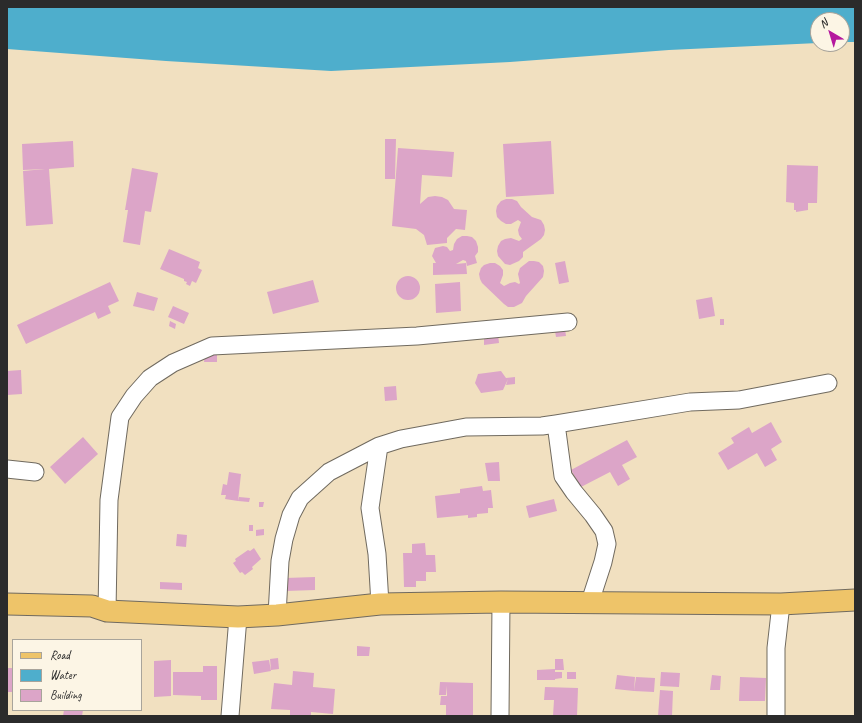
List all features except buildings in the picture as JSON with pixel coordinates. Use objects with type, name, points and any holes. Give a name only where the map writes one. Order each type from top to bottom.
[{"type":"main road","points":[[7,604],[92,606],[107,611],[238,617],[277,615],[380,604],[501,602],[781,604],[855,600]]},
{"type":"street","points":[[107,611],[108,500],[120,417],[134,396],[150,378],[173,363],[212,346],[417,336],[568,322]]},
{"type":"street","points":[[277,615],[280,561],[284,539],[291,515],[300,498],[329,472],[379,446],[401,439],[466,427],[542,426],[690,402],[739,400],[828,383]]},
{"type":"street","points":[[556,424],[562,476],[597,520],[604,531],[607,544],[604,562],[590,602]]},
{"type":"street","points":[[379,446],[370,508],[377,554],[380,604]]},
{"type":"street","points":[[7,470],[36,472]]},
{"type":"street","points":[[500,716],[501,602]]},
{"type":"street","points":[[776,716],[776,648],[781,604]]},
{"type":"street","points":[[230,716],[238,617]]},
{"type":"water","points":[[7,7],[855,7],[855,42],[850,42],[850,12],[810,12],[810,43],[669,50],[510,62],[331,71],[166,61],[7,49]]}]
